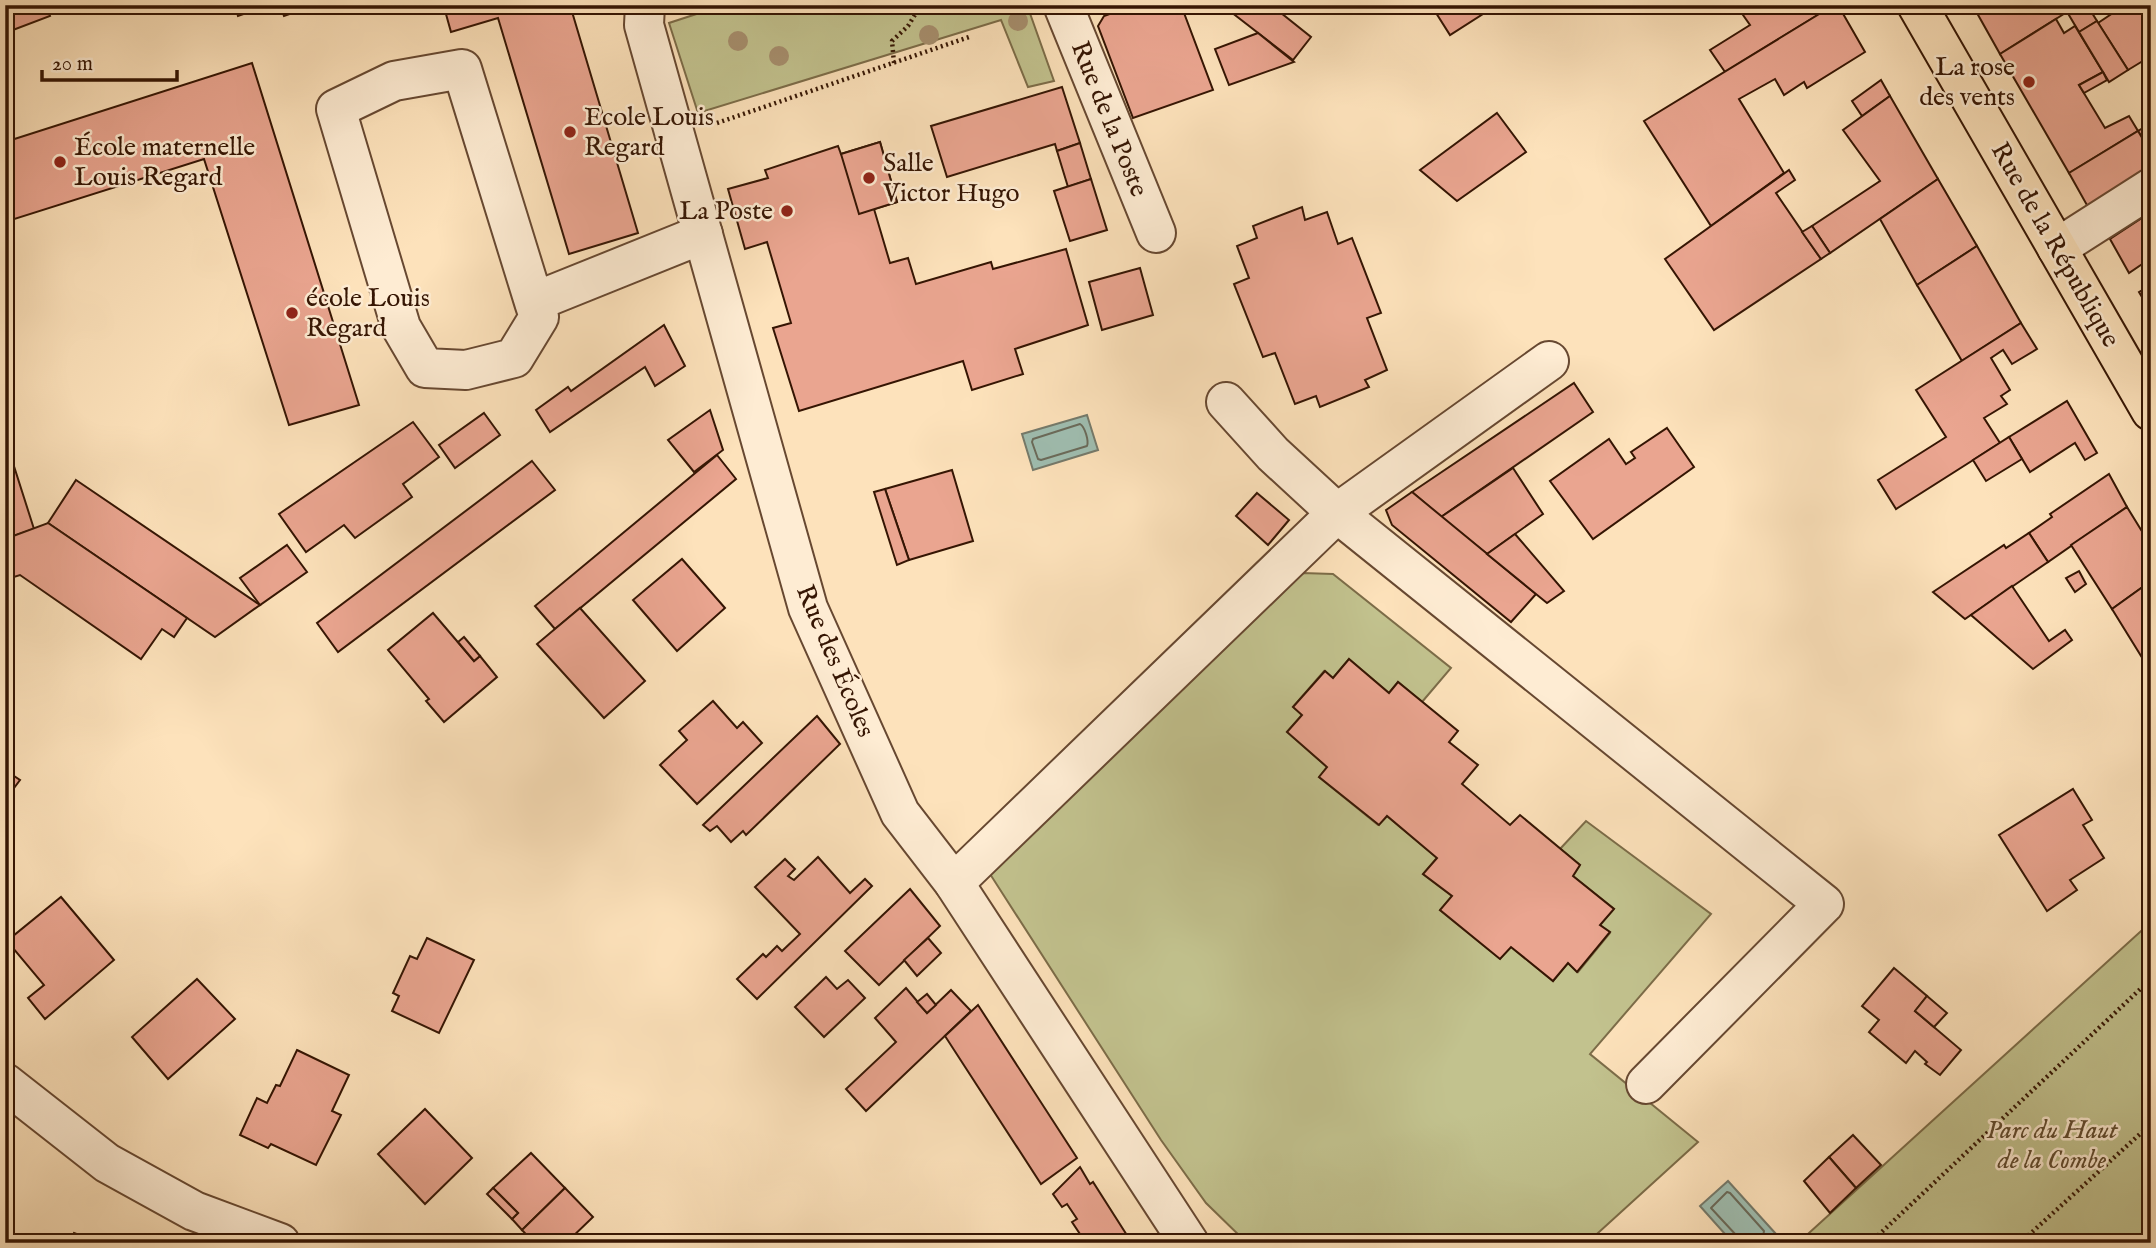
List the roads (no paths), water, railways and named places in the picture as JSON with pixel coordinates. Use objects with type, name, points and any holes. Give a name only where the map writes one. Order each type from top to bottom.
[{"type":"main road","name":"Rue de la République","points":[[1917,5],[2151,411]]},
{"type":"street","name":"Rue des Écoles","points":[[645,5],[645,25],[808,608],[900,813],[954,883],[1189,1243]]},
{"type":"street","name":"Rue de la Poste","points":[[1063,5],[1156,233]]},
{"type":"street","points":[[462,69],[534,302],[539,317],[513,358],[466,370],[425,369],[401,327],[336,109],[394,81],[462,69]]},
{"type":"street","points":[[2057,248],[2151,188]]},
{"type":"street","points":[[534,302],[702,234]]},
{"type":"street","points":[[954,883],[1337,513],[1549,361]]},
{"type":"street","points":[[1226,402],[1273,454],[1337,513],[1824,904],[1646,1084]]},
{"type":"street","points":[[5,1083],[107,1163],[194,1211],[281,1243]]},
{"type":"water","points":[[1087,415],[1098,450],[1033,470],[1022,434]]},
{"type":"water","points":[[1728,1181],[1776,1234],[1766,1243],[1733,1243],[1700,1206]]},
{"type":"place","name":"La rose des vents","points":[[2029,82]]},
{"type":"place","name":"Ecole Louis Regard","points":[[570,132]]},
{"type":"place","name":"École maternelle Louis Regard","points":[[60,162]]},
{"type":"place","name":"Salle Victor Hugo","points":[[869,178]]},
{"type":"place","name":"La Poste","points":[[787,211]]},
{"type":"place","name":"école Louis Regard","points":[[292,313]]},
{"type":"park label","name":"Parc du Haut de la Combe","points":[[2052,1145]]}]
